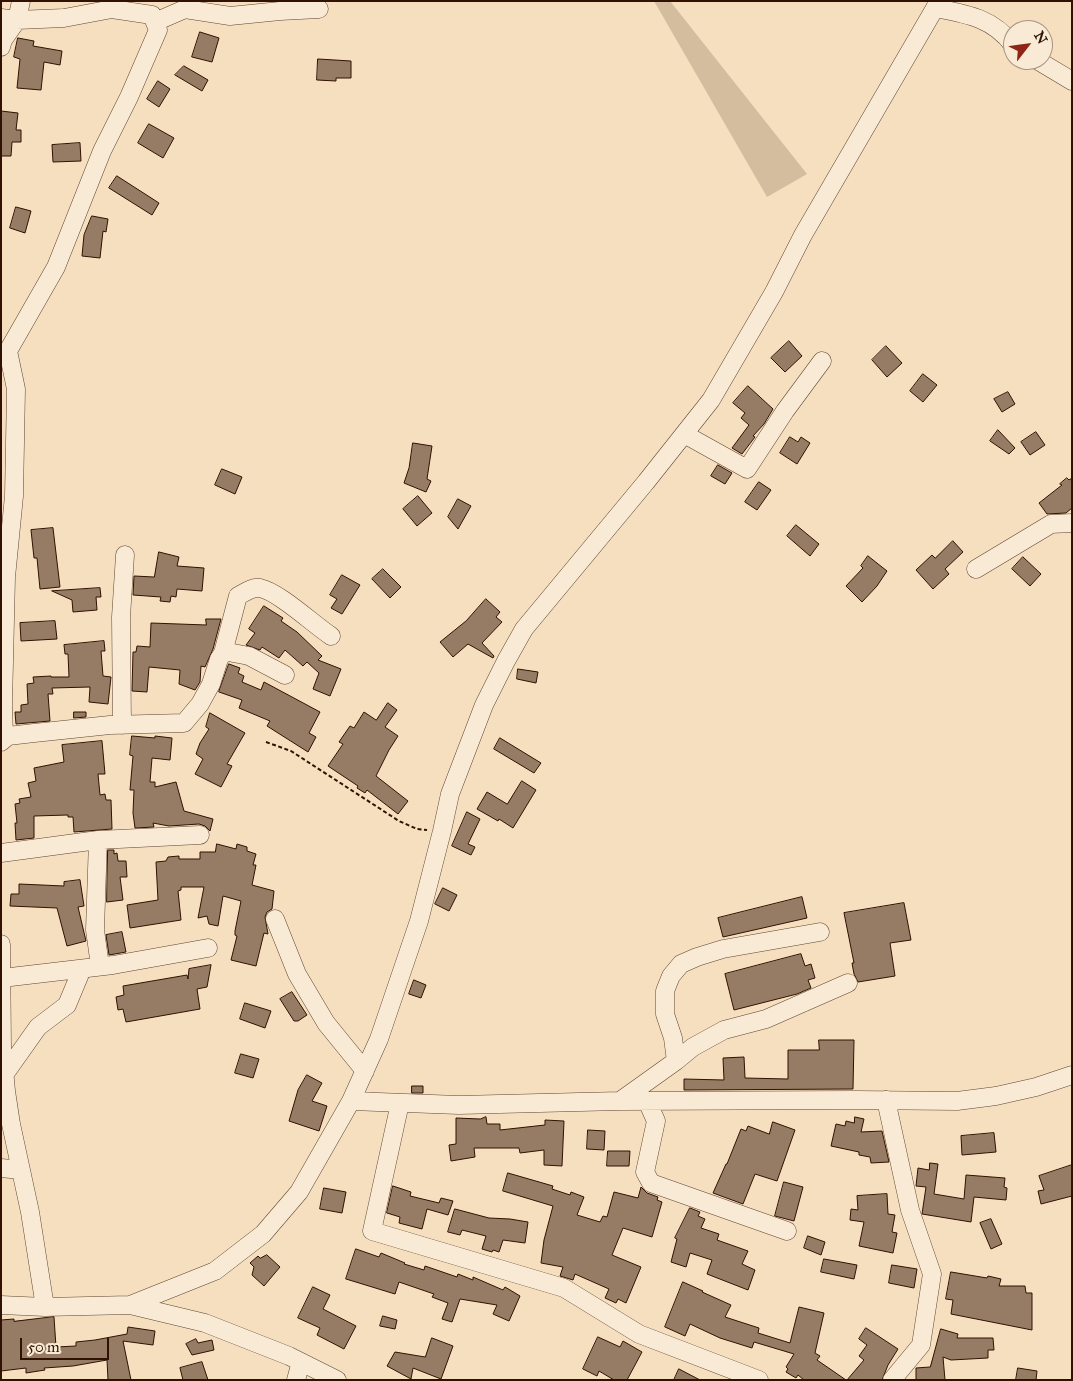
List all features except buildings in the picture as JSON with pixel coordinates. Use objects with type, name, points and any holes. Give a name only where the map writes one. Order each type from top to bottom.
[{"type":"street","points":[[1,47],[9,19],[21,1]]},
{"type":"street","points":[[130,1305],[215,1271],[263,1234],[298,1192],[351,1101],[379,1038],[419,921],[450,794],[484,704],[524,629],[711,400],[774,292],[803,235],[936,5],[970,15],[995,26],[1003,33]]},
{"type":"street","points":[[155,22],[185,8],[230,16],[319,9]]},
{"type":"street","points":[[3,740],[6,577],[14,496],[16,389],[8,351],[56,267],[102,151],[129,97],[158,30],[152,15],[112,9],[64,18],[9,19]]},
{"type":"street","points":[[1053,70],[1072,81]]},
{"type":"street","points":[[684,434],[747,470],[785,411],[822,361]]},
{"type":"street","points":[[976,569],[1051,524],[1072,523]]},
{"type":"street","points":[[122,725],[121,617],[126,555]]},
{"type":"street","points":[[3,740],[8,736],[34,733],[122,725],[184,723],[200,704],[212,684],[219,659],[223,653],[238,596],[247,590],[258,588],[275,595],[330,636]]},
{"type":"street","points":[[223,653],[228,652],[249,656],[285,675]]},
{"type":"street","points":[[1,853],[98,840],[200,835]]},
{"type":"street","points":[[98,840],[95,930],[100,966]]},
{"type":"street","points":[[275,919],[297,974],[306,990],[326,1023],[365,1071]]},
{"type":"street","points":[[676,1061],[673,1038],[665,1014],[665,991],[670,976],[681,964],[697,956],[722,949],[820,932]]},
{"type":"street","points":[[1,944],[4,1075],[10,1124],[30,1212],[45,1307]]},
{"type":"street","points":[[2,978],[82,969],[208,948]]},
{"type":"street","points":[[4,1075],[38,1027],[67,1005],[82,969]]},
{"type":"street","points":[[620,1101],[693,1047],[724,1030],[766,1019],[848,983]]},
{"type":"street","points":[[351,1101],[459,1105],[620,1101],[957,1101],[996,1096],[1036,1087],[1072,1075]]},
{"type":"street","points":[[886,1100],[910,1210],[932,1274],[921,1345],[892,1380]]},
{"type":"street","points":[[647,1101],[656,1121],[645,1172],[651,1183],[787,1231]]},
{"type":"street","points":[[400,1103],[372,1230],[564,1288],[639,1334],[759,1380]]},
{"type":"street","points":[[1,1168],[21,1170]]},
{"type":"street","points":[[1,1305],[45,1307],[130,1305],[204,1322],[289,1356],[337,1380]]},
{"type":"street","points":[[296,1380],[300,1369],[306,1365]]},
{"type":"path","points":[[266,742],[291,751],[399,821],[417,829],[442,831]]},
{"type":"shaded area","points":[[654,1],[670,1],[807,174],[767,197]]}]
